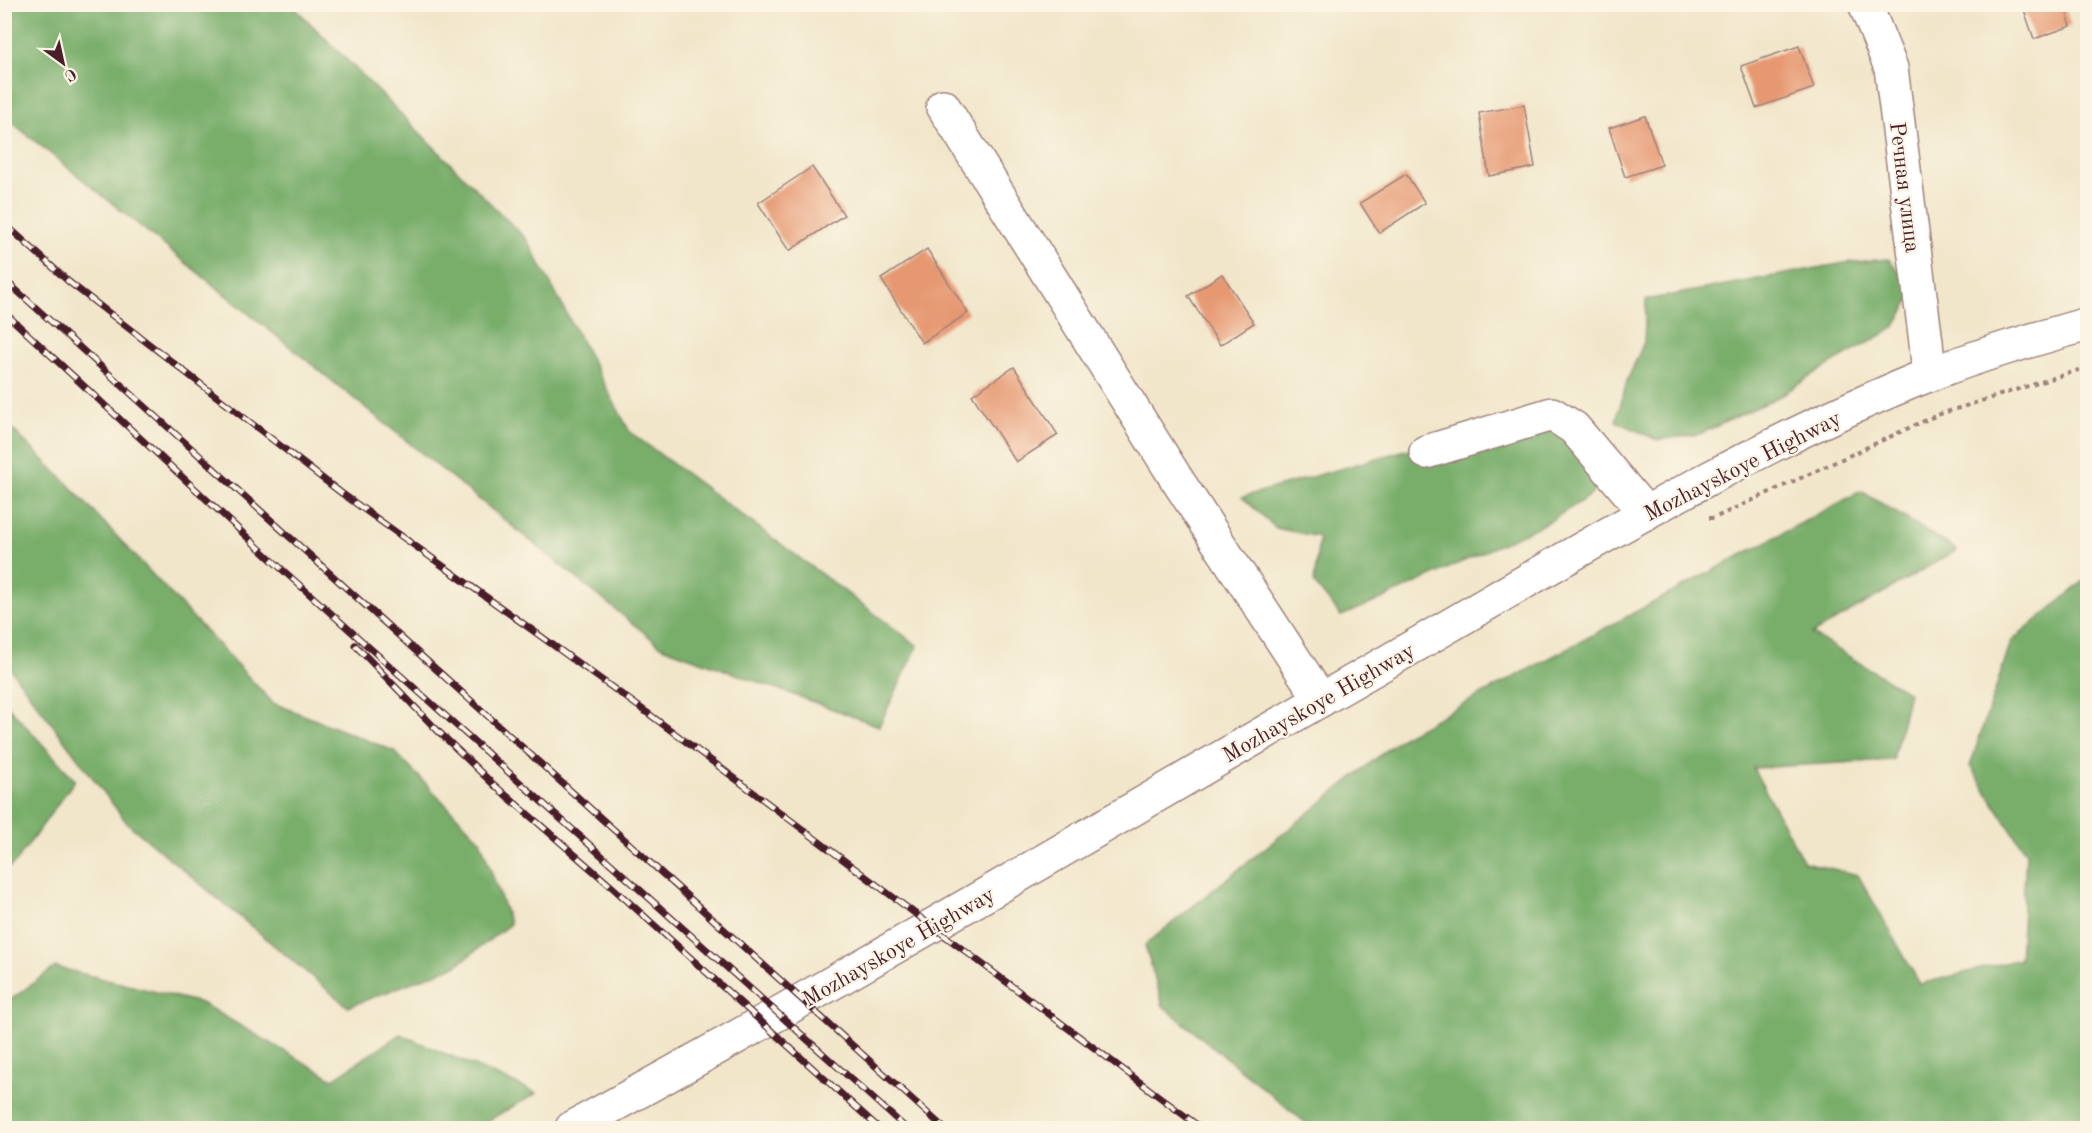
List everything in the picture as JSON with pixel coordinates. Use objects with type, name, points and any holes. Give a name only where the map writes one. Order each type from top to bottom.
[{"type":"main road","name":"Речная улица","points":[[1865,4],[1891,68],[1929,375]]},
{"type":"main road","points":[[943,106],[1176,478],[1321,700]]},
{"type":"main road","name":"Mozhayskoye Highway","points":[[572,1128],[748,1033],[1646,513],[1817,424],[1929,375],[1994,351],[2088,324]]},
{"type":"main road","points":[[1426,452],[1552,414],[1574,428],[1646,513]]},
{"type":"path","points":[[1702,517],[1714,518],[1937,415],[2088,367]]},
{"type":"green space","points":[[4,5],[292,5],[527,240],[630,432],[918,646],[879,726],[662,647],[5,117]]},
{"type":"green space","points":[[1888,259],[1916,289],[1894,328],[1780,396],[1700,434],[1657,440],[1616,421],[1627,381],[1644,342],[1646,300],[1844,263]]},
{"type":"green space","points":[[1524,416],[1613,460],[1591,495],[1550,521],[1341,616],[1314,583],[1319,537],[1276,528],[1242,497]]},
{"type":"green space","points":[[5,422],[65,481],[273,703],[394,751],[480,840],[510,924],[457,965],[348,1007],[127,823],[5,662]]},
{"type":"green space","points":[[1861,491],[1957,550],[1812,634],[1909,693],[1893,760],[1753,768],[1804,862],[1858,875],[1920,984],[2020,959],[2026,853],[1970,766],[2011,642],[2087,578],[2087,1128],[1312,1128],[1163,1006],[1145,945],[1404,736]]},
{"type":"green space","points":[[4,702],[75,780],[16,862],[5,871]]},
{"type":"green space","points":[[55,967],[201,1003],[333,1079],[400,1034],[537,1093],[475,1128],[5,1128],[5,1004]]},
{"type":"building","points":[[2022,4],[2064,4],[2071,26],[2034,39]]},
{"type":"building","points":[[1799,46],[1814,88],[1756,108],[1741,66]]},
{"type":"building","points":[[1524,105],[1535,167],[1489,176],[1479,113]]},
{"type":"building","points":[[1645,116],[1662,165],[1625,177],[1609,128]]},
{"type":"building","points":[[812,167],[844,215],[789,251],[758,203]]},
{"type":"building","points":[[1406,174],[1425,203],[1379,233],[1360,203]]},
{"type":"building","points":[[927,249],[968,313],[922,343],[881,279]]},
{"type":"building","points":[[1222,274],[1254,323],[1220,345],[1188,296]]},
{"type":"building","points":[[1014,367],[1058,435],[1016,462],[972,395]]},
{"type":"railway","points":[[4,223],[69,282],[340,492],[649,714],[1201,1128]]},
{"type":"railway","points":[[4,279],[944,1128]]},
{"type":"railway","points":[[4,312],[286,573],[906,1128]]},
{"type":"railway","points":[[355,645],[493,784],[612,887],[879,1128]]}]
